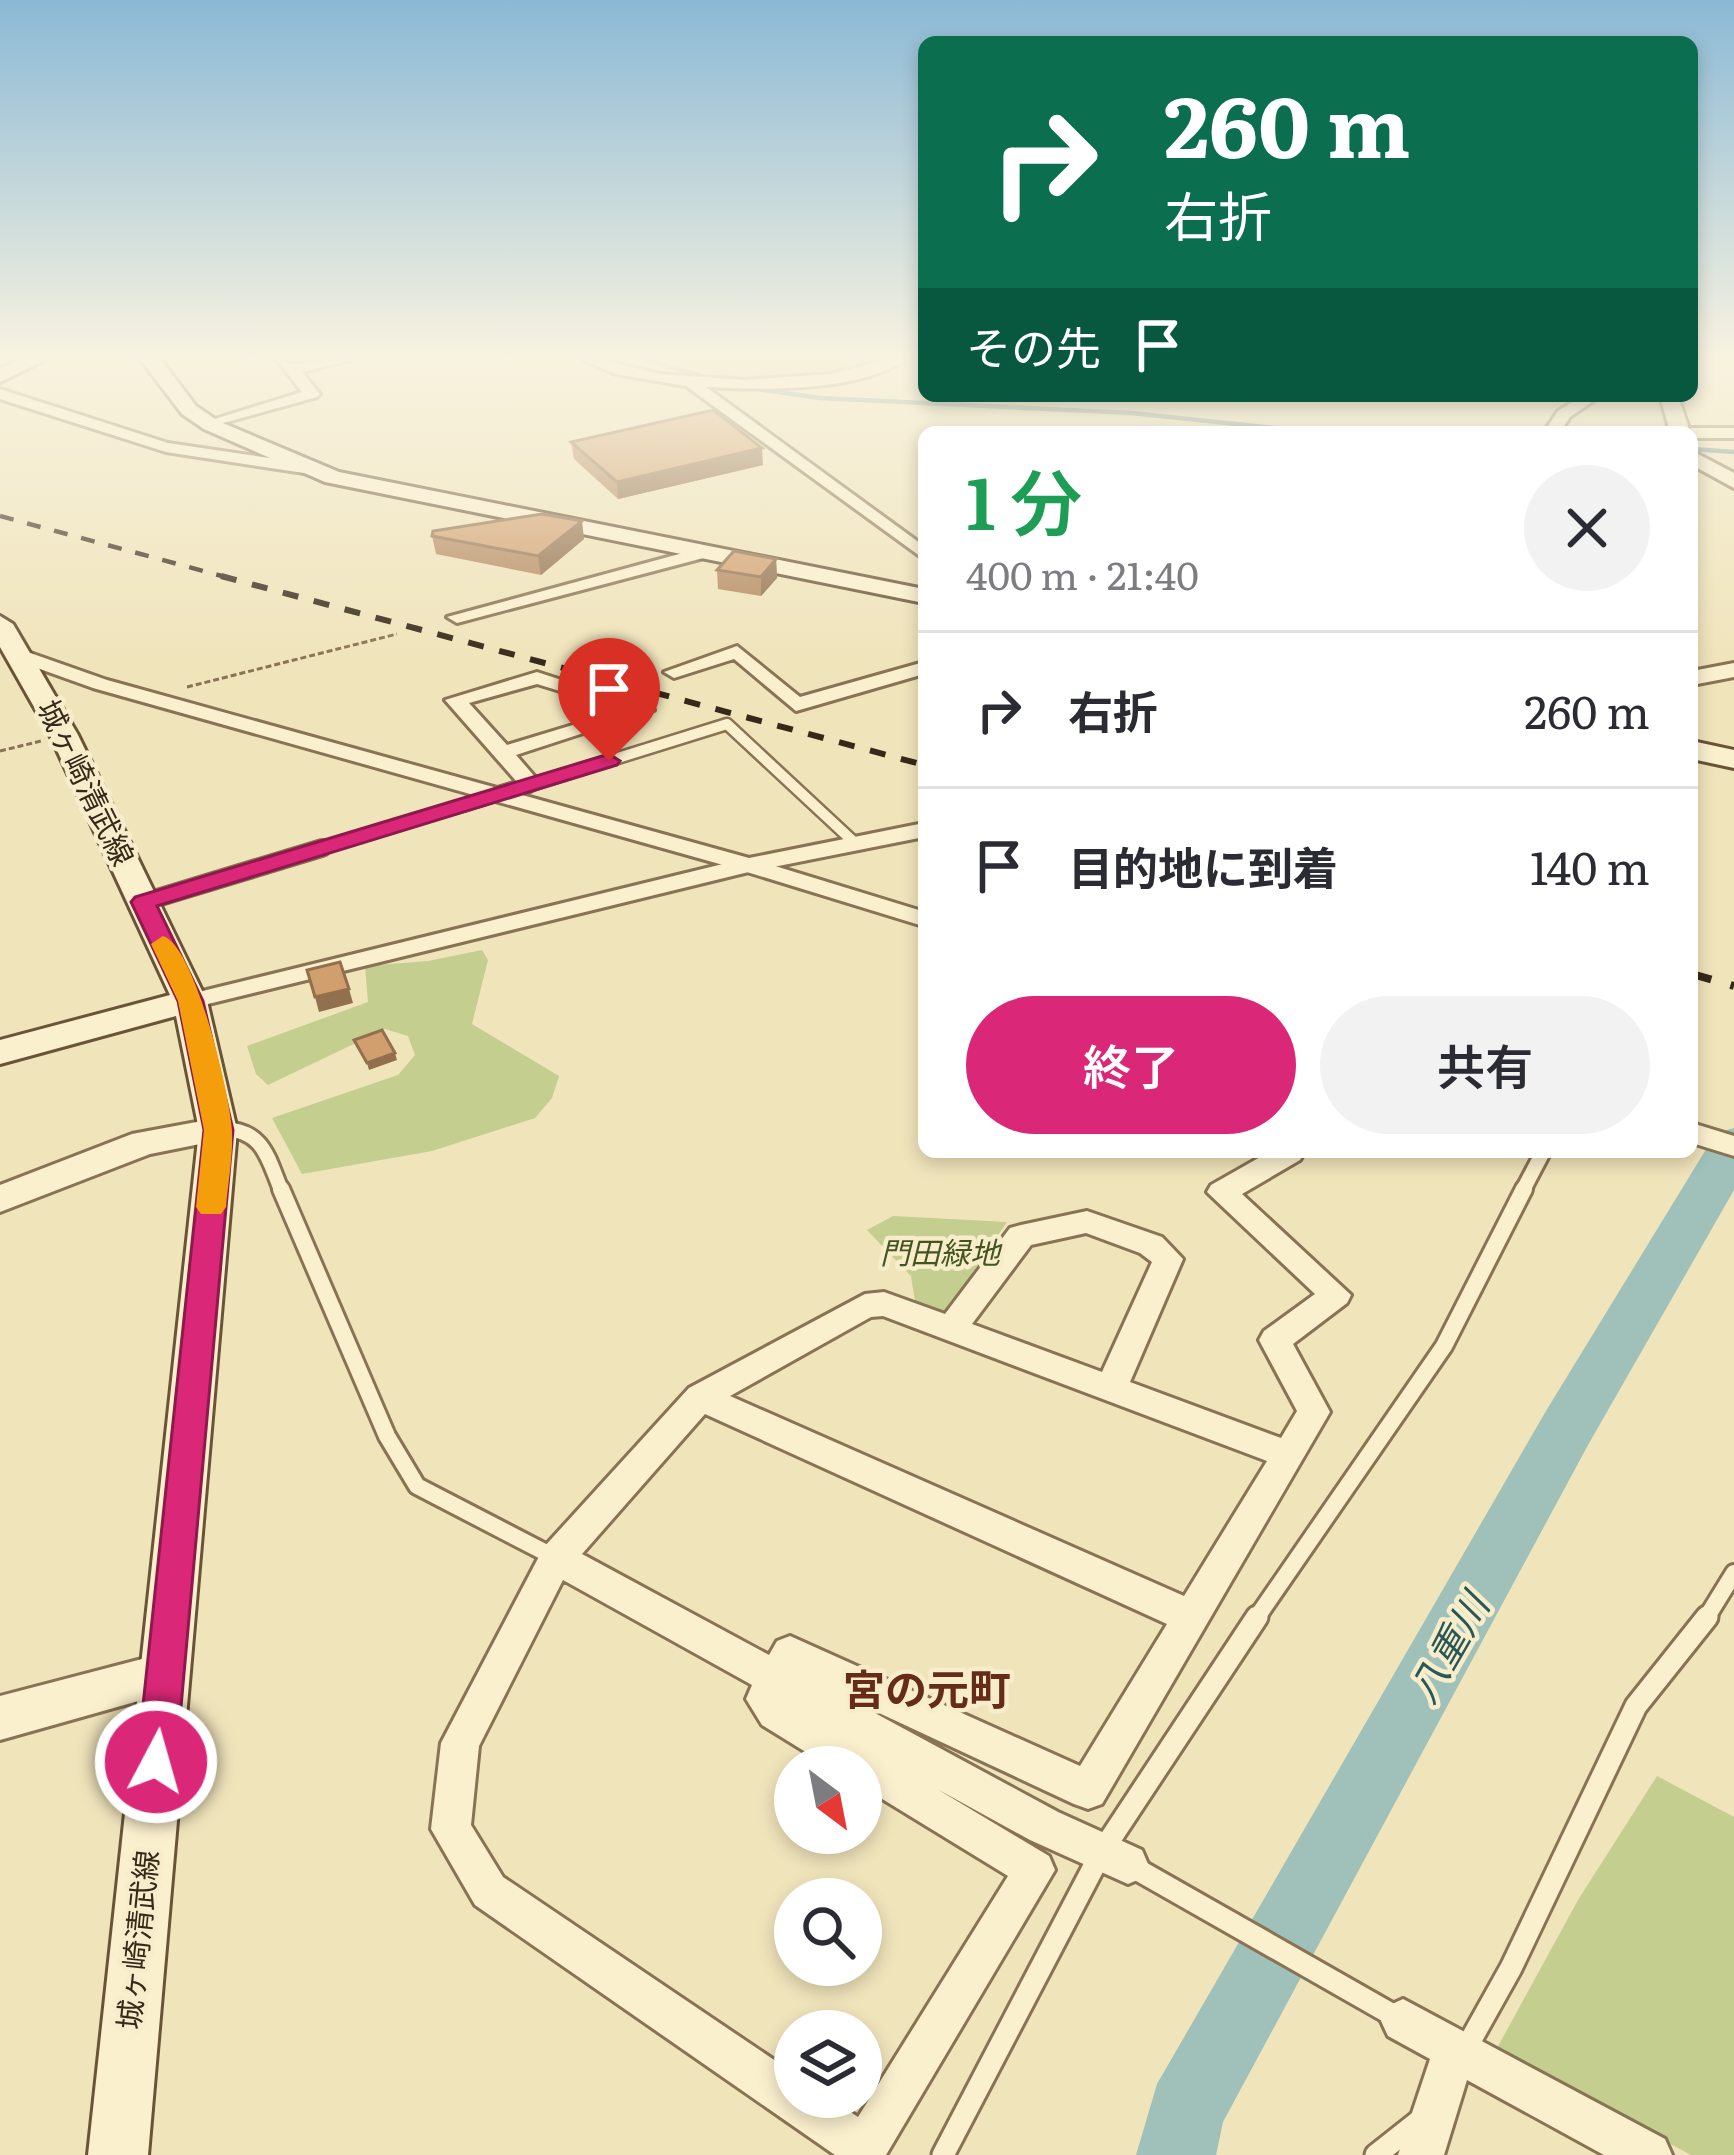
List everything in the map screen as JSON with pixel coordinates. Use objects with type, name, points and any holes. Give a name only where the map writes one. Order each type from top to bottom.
[{"type":"main road","points":[[288,461],[304,468],[918,595]]},
{"type":"main road","name":"城ヶ崎清武線","points":[[9,640],[64,735],[190,1001],[218,1130],[118,2155]]},
{"type":"main road","points":[[1698,751],[1734,759]]},
{"type":"main road","points":[[0,1052],[190,1001]]},
{"type":"street","points":[[255,461],[304,468]]},
{"type":"street","points":[[796,461],[918,550]]},
{"type":"street","points":[[1698,461],[1734,482]]},
{"type":"street","points":[[457,617],[705,552]]},
{"type":"street","points":[[9,640],[148,697],[748,865],[918,831]]},
{"type":"street","points":[[674,672],[737,652],[796,705],[918,670]]},
{"type":"street","points":[[1698,677],[1734,670]]},
{"type":"street","points":[[501,794],[531,785],[502,753],[455,700],[537,678],[644,710],[502,753]]},
{"type":"street","points":[[0,1199],[144,1143],[218,1130]]},
{"type":"street","points":[[1698,1135],[1734,1146]]},
{"type":"street","points":[[1283,1158],[1221,1192],[1336,1295],[1275,1340],[1314,1412],[1088,1790],[790,1653],[765,1699],[775,1712],[1035,1870],[864,2148],[489,1891],[451,1829],[460,1743],[556,1558],[700,1397],[866,1306],[884,1304],[1286,1454]]},
{"type":"street","points":[[951,1329],[1021,1236],[1088,1222],[1151,1245],[1168,1259],[1111,1389]]},
{"type":"street","points":[[700,1397],[1194,1618]]},
{"type":"street","points":[[556,1558],[1115,1859]]},
{"type":"street","points":[[0,1718],[165,1674]]},
{"type":"street","points":[[1403,2021],[1648,2155]]},
{"type":"street","points":[[1421,2155],[1452,2059],[1462,2054]]},
{"type":"lane","points":[[531,785],[727,724],[856,844]]},
{"type":"lane","points":[[143,902],[501,794]]},
{"type":"lane","points":[[190,1001],[748,865],[918,917]]},
{"type":"lane","points":[[218,1130],[250,1131],[267,1146],[278,1183],[387,1436],[417,1486],[556,1558]]},
{"type":"lane","points":[[943,2155],[1115,1859],[1178,1732],[1444,1346],[1540,1158]]},
{"type":"lane","points":[[1462,2054],[1502,1990],[1638,1701],[1724,1599],[1734,1574]]},
{"type":"lane","points":[[1115,1859],[1403,2021]]},
{"type":"lane","points":[[1376,2155],[1436,2108]]},
{"type":"path","points":[[148,697],[397,634]]},
{"type":"path","points":[[0,751],[64,735]]},
{"type":"green space","points":[[482,950],[488,960],[472,1024],[559,1076],[552,1098],[535,1118],[432,1151],[302,1174],[272,1118],[398,1075],[415,1055],[408,1036],[385,1029],[268,1085],[256,1074],[247,1046],[368,1002],[365,966]]},
{"type":"green space","name":"門田緑地","points":[[893,1216],[1007,1222],[945,1313],[915,1301],[911,1276],[867,1230]]},
{"type":"green space","points":[[1657,1776],[1734,1817],[1734,2155],[1691,2155],[1496,2050],[1578,1900]]},
{"type":"building","points":[[592,461],[708,461],[617,482]]},
{"type":"building","points":[[542,514],[582,521],[538,556],[432,536],[433,531]]},
{"type":"building","points":[[734,551],[776,559],[761,577],[717,570]]},
{"type":"building","points":[[340,962],[349,989],[315,997],[307,970]]},
{"type":"building","points":[[382,1030],[395,1053],[367,1063],[354,1040]]},
{"type":"waterway","name":"八重川","points":[[1176,2155],[1185,2112],[1567,1428],[1734,1146]]},
{"type":"railway","points":[[0,516],[233,579]]},
{"type":"railway","points":[[221,576],[918,763]]},
{"type":"railway","points":[[1698,976],[1734,986]]},
{"type":"slow traffic","points":[[163,944],[190,1001],[218,1130],[211,1207]]},
{"type":"district","name":"宮の元町","points":[[927,1690]]},
{"type":"route","points":[[156,1762],[218,1130],[190,1001],[143,902],[609,761]]}]
